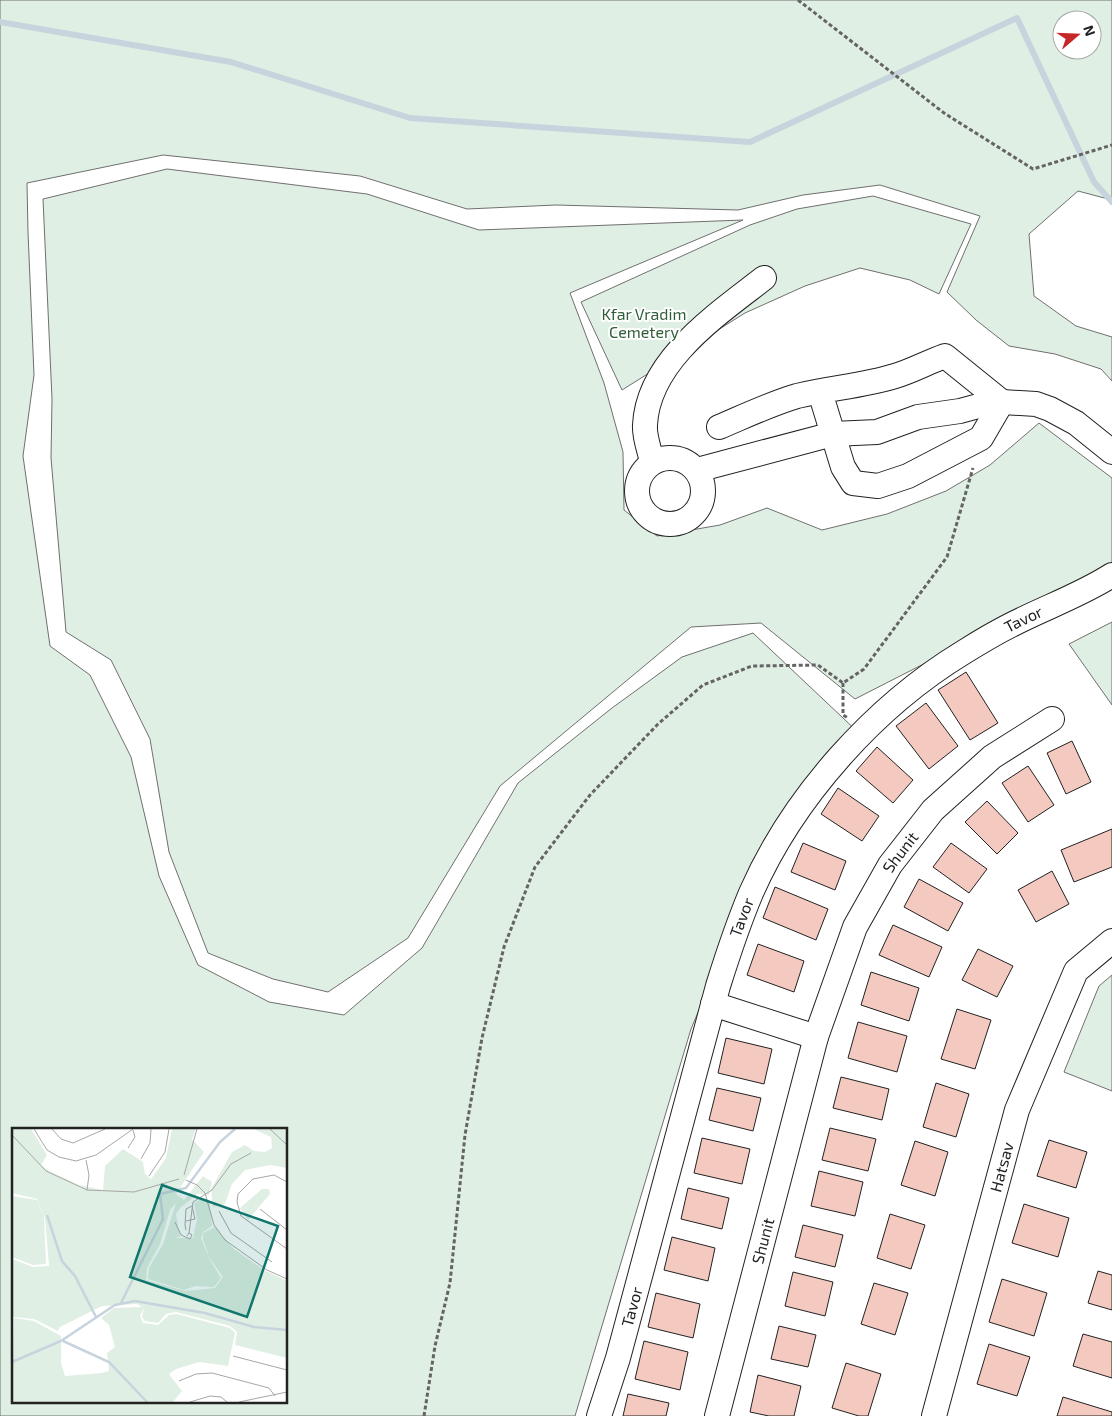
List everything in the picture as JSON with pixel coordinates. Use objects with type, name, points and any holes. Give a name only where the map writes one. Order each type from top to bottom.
[{"type":"street","points":[[652,462],[645,427],[648,400],[658,378],[694,334],[764,278]]},
{"type":"street","points":[[719,427],[770,404],[896,376],[945,356],[1002,402]]},
{"type":"street","points":[[820,392],[843,467],[853,483],[878,486],[908,476],[981,438],[1002,402]]},
{"type":"street","points":[[697,470],[833,434],[877,432],[918,417],[1002,402],[1036,404],[1050,409],[1076,423],[1112,452]]},
{"type":"street","points":[[664,458],[676,458],[688,462],[697,470],[704,492],[701,503],[695,513],[686,520],[676,524],[664,524],[654,520],[639,503],[638,480],[652,462],[664,458]]},
{"type":"street","name":"Tavor","points":[[599,1416],[631,1312],[713,1004],[733,938],[752,891],[776,846],[804,802],[837,760],[866,730],[916,685],[963,652],[1014,623],[1081,593],[1112,575]]},
{"type":"street","name":"Shunit","points":[[716,1416],[816,1037],[855,927],[890,865],[933,810],[992,757],[1052,719]]},
{"type":"street","name":"Hatsav","points":[[934,1416],[1017,1110],[1076,971],[1112,941]]},
{"type":"street","points":[[713,1004],[816,1037]]},
{"type":"path","points":[[798,0],[944,113],[1033,169],[1112,145]]},
{"type":"path","points":[[843,683],[864,669],[947,557],[981,438]]},
{"type":"path","points":[[424,1416],[435,1346],[450,1283],[465,1135],[482,1038],[504,947],[535,867],[590,795],[658,724],[703,685],[752,666],[818,665],[843,683]]},
{"type":"path","points":[[843,683],[843,715],[866,730]]},
{"type":"green space","points":[[0,0],[1112,0],[1112,200],[1078,191],[1029,234],[1034,296],[1076,326],[1112,337],[1112,381],[1101,369],[1055,354],[1009,346],[976,320],[947,292],[980,216],[880,185],[803,195],[738,210],[556,205],[467,209],[360,176],[163,155],[27,183],[34,375],[23,456],[50,646],[90,675],[131,757],[159,876],[198,965],[269,1002],[344,1015],[422,948],[518,783],[612,708],[682,657],[753,633],[861,735],[743,906],[691,1029],[575,1416],[0,1416]]},
{"type":"green space","points":[[167,169],[367,194],[479,230],[743,220],[570,293],[604,383],[623,452],[624,510],[657,536],[720,525],[767,508],[822,530],[887,514],[946,491],[990,465],[1039,423],[1112,478],[1112,572],[1092,578],[855,699],[761,623],[691,627],[500,786],[408,938],[328,992],[273,979],[208,953],[169,852],[150,739],[111,660],[66,632],[51,458],[52,399],[43,199]]},
{"type":"green space","name":"Kfar Vradim Cemetery","points":[[873,196],[971,224],[939,294],[910,280],[860,268],[805,286],[745,313],[622,390],[581,302],[750,225],[797,209]]},
{"type":"green space","points":[[1112,622],[1112,705],[1069,644]]},
{"type":"green space","points":[[1112,975],[1112,1091],[1064,1072],[1099,986]]},
{"type":"building","points":[[966,672],[998,723],[970,740],[938,690]]},
{"type":"building","points":[[926,703],[958,746],[929,769],[896,726]]},
{"type":"building","points":[[1072,741],[1091,782],[1066,794],[1047,753]]},
{"type":"building","points":[[877,747],[913,780],[893,803],[856,771]]},
{"type":"building","points":[[1028,766],[1054,805],[1028,822],[1002,783]]},
{"type":"building","points":[[838,788],[879,816],[862,841],[821,814]]},
{"type":"building","points":[[987,801],[1018,833],[997,854],[965,822]]},
{"type":"building","points":[[1112,829],[1112,867],[1074,882],[1061,850]]},
{"type":"building","points":[[803,843],[846,861],[835,890],[791,872]]},
{"type":"building","points":[[951,843],[987,869],[969,893],[933,867]]},
{"type":"building","points":[[1052,871],[1069,904],[1036,922],[1018,890]]},
{"type":"building","points":[[919,879],[963,903],[948,931],[904,907]]},
{"type":"building","points":[[775,887],[828,909],[816,940],[763,918]]},
{"type":"building","points":[[893,925],[942,947],[929,977],[879,955]]},
{"type":"building","points":[[758,944],[804,961],[794,992],[747,975]]},
{"type":"building","points":[[978,949],[1013,966],[997,997],[962,980]]},
{"type":"building","points":[[871,972],[919,988],[909,1021],[861,1005]]},
{"type":"building","points":[[957,1009],[991,1020],[975,1069],[941,1059]]},
{"type":"building","points":[[858,1022],[907,1036],[897,1072],[848,1058]]},
{"type":"building","points":[[726,1038],[772,1049],[764,1084],[718,1073]]},
{"type":"building","points":[[841,1077],[889,1089],[882,1120],[833,1108]]},
{"type":"building","points":[[936,1083],[969,1094],[956,1137],[923,1127]]},
{"type":"building","points":[[717,1088],[761,1098],[753,1131],[709,1120]]},
{"type":"building","points":[[830,1128],[876,1139],[868,1171],[822,1160]]},
{"type":"building","points":[[702,1138],[750,1149],[742,1184],[694,1173]]},
{"type":"building","points":[[1049,1140],[1087,1152],[1076,1188],[1037,1176]]},
{"type":"building","points":[[915,1141],[948,1152],[935,1196],[901,1185]]},
{"type":"building","points":[[819,1171],[863,1182],[855,1216],[811,1206]]},
{"type":"building","points":[[688,1188],[729,1198],[722,1229],[681,1219]]},
{"type":"building","points":[[1024,1204],[1069,1218],[1058,1257],[1012,1243]]},
{"type":"building","points":[[890,1214],[925,1225],[911,1269],[877,1258]]},
{"type":"building","points":[[803,1225],[843,1235],[835,1267],[795,1257]]},
{"type":"building","points":[[672,1237],[715,1248],[708,1281],[664,1270]]},
{"type":"building","points":[[1098,1271],[1112,1275],[1112,1310],[1088,1303]]},
{"type":"building","points":[[793,1272],[833,1282],[825,1316],[785,1306]]},
{"type":"building","points":[[1002,1279],[1047,1293],[1034,1336],[989,1322]]},
{"type":"building","points":[[874,1283],[908,1293],[895,1335],[861,1324]]},
{"type":"building","points":[[656,1293],[700,1304],[693,1338],[648,1327]]},
{"type":"building","points":[[779,1326],[816,1335],[808,1367],[771,1359]]},
{"type":"building","points":[[1083,1334],[1112,1342],[1112,1378],[1073,1366]]},
{"type":"building","points":[[644,1341],[688,1352],[680,1390],[635,1379]]},
{"type":"building","points":[[989,1344],[1030,1357],[1017,1396],[977,1384]]},
{"type":"building","points":[[846,1363],[881,1374],[868,1416],[859,1416],[832,1408]]},
{"type":"building","points":[[758,1375],[801,1386],[794,1416],[769,1416],[750,1412]]},
{"type":"building","points":[[628,1394],[669,1403],[666,1416],[623,1416]]},
{"type":"building","points":[[1063,1397],[1112,1412],[1112,1416],[1057,1416]]},
{"type":"waterway","points":[[0,22],[231,62],[410,118],[750,142],[1017,18],[1094,182],[1112,202]]}]
